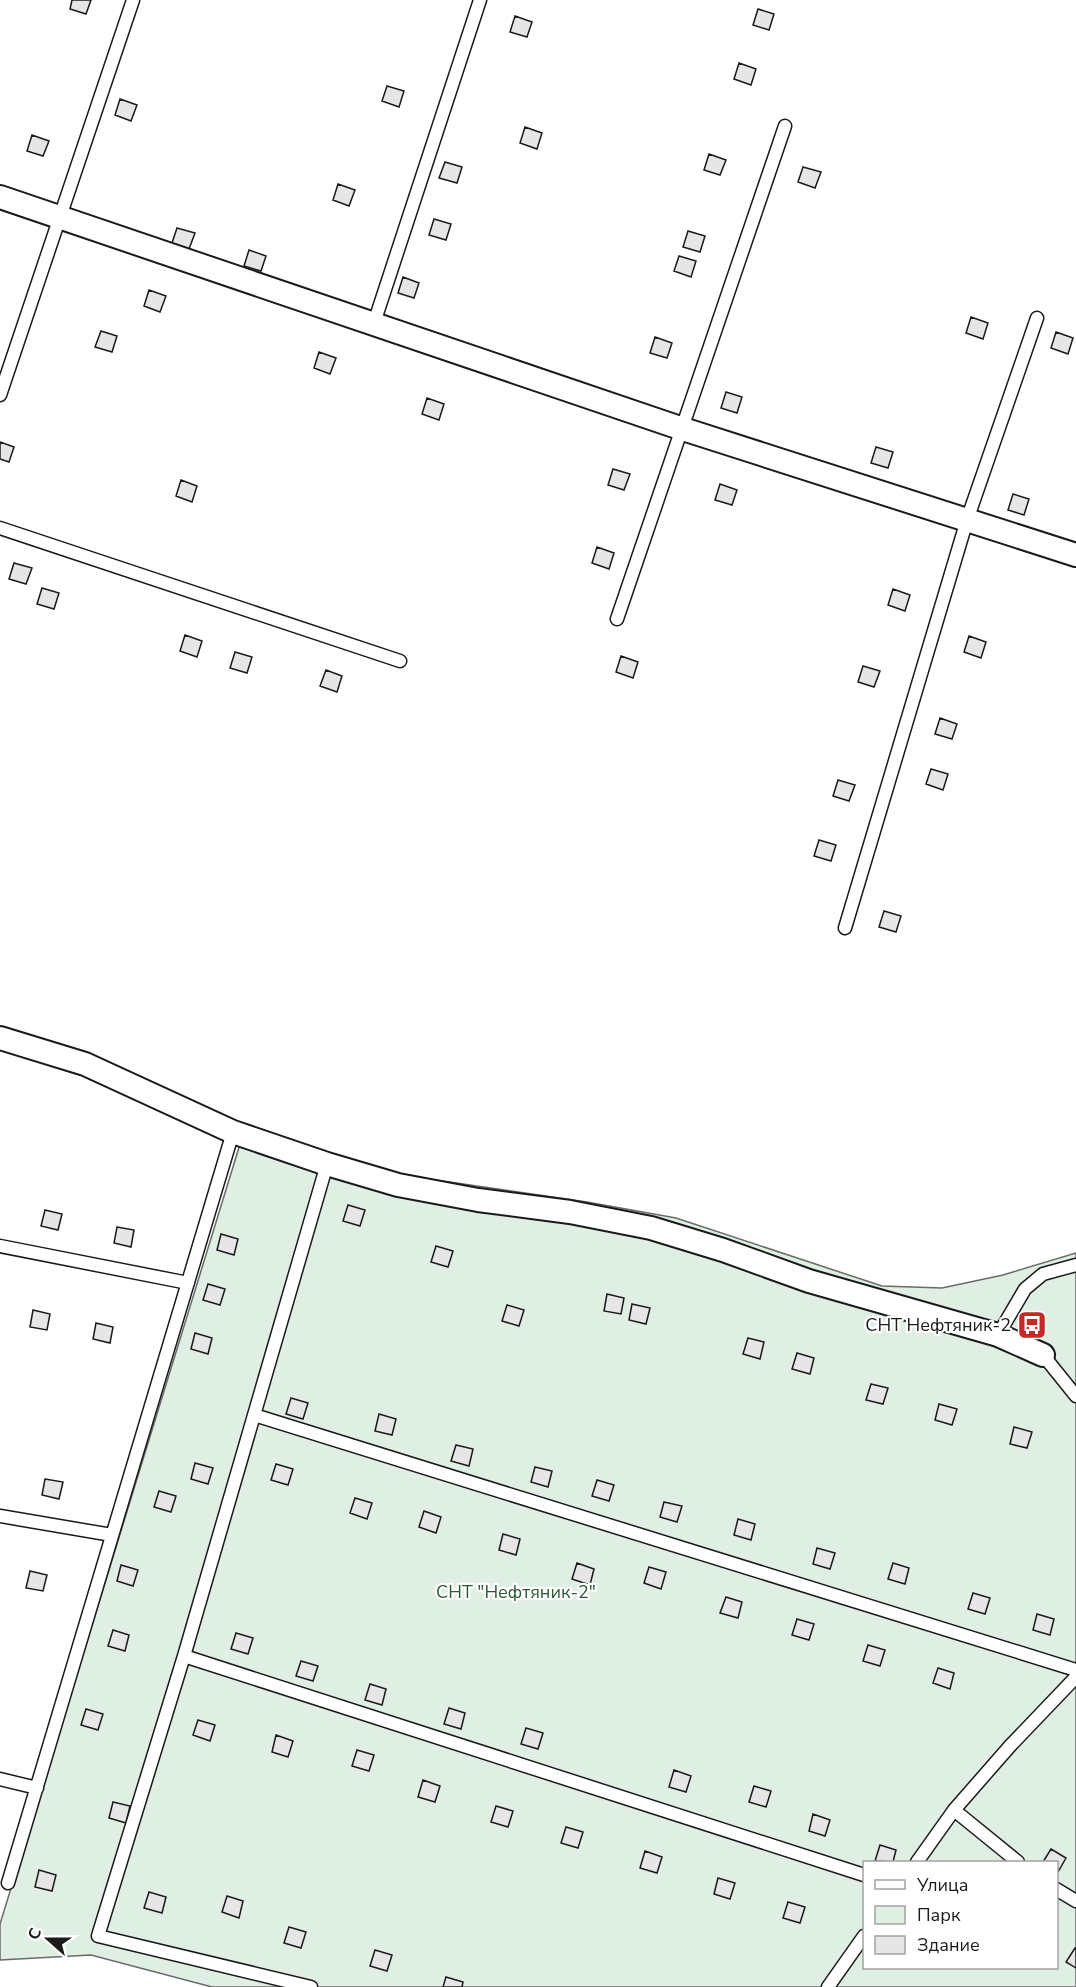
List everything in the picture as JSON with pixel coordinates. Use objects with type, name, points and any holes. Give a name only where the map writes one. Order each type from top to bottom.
[{"type":"street","points":[[0,197],[683,429],[1076,555]]},
{"type":"street","points":[[0,1038],[85,1064],[232,1132],[327,1164],[398,1185],[478,1200],[570,1212],[651,1228],[723,1250],[809,1281],[998,1335],[1043,1355]]},
{"type":"lane","points":[[0,395],[133,0]]},
{"type":"lane","points":[[374,323],[480,0]]},
{"type":"lane","points":[[617,619],[785,126]]},
{"type":"lane","points":[[845,928],[967,520],[1037,318]]},
{"type":"lane","points":[[0,528],[400,661]]},
{"type":"lane","points":[[8,1883],[232,1132]]},
{"type":"lane","points":[[311,1987],[98,1936],[184,1656],[327,1164]]},
{"type":"lane","points":[[0,1246],[188,1283]]},
{"type":"lane","points":[[998,1335],[1026,1289],[1043,1274],[1076,1265]]},
{"type":"lane","points":[[1043,1355],[1076,1396]]},
{"type":"lane","points":[[254,1415],[1076,1670]]},
{"type":"lane","points":[[0,1516],[112,1535]]},
{"type":"lane","points":[[184,1656],[863,1875]]},
{"type":"lane","points":[[918,1861],[954,1810],[1010,1746],[1076,1677]]},
{"type":"lane","points":[[0,1779],[37,1788]]},
{"type":"lane","points":[[954,1810],[1016,1861]]},
{"type":"lane","points":[[1058,1890],[1076,1901]]},
{"type":"lane","points":[[828,1987],[863,1937]]},
{"type":"green space","name":"СНТ \"Нефтяник-2\"","points":[[245,1128],[401,1175],[587,1202],[676,1218],[882,1286],[942,1288],[1003,1275],[1076,1253],[1076,1987],[212,1987],[91,1955],[0,1960],[0,1924]]},
{"type":"building","points":[[72,0],[91,0],[86,14],[70,9]]},
{"type":"building","points":[[758,9],[774,14],[769,30],[753,25]]},
{"type":"building","points":[[515,16],[532,22],[527,37],[510,32]]},
{"type":"building","points":[[739,63],[756,69],[751,85],[734,79]]},
{"type":"building","points":[[387,86],[404,91],[399,107],[382,101]]},
{"type":"building","points":[[120,99],[137,105],[131,121],[115,115]]},
{"type":"building","points":[[525,127],[542,133],[537,149],[520,143]]},
{"type":"building","points":[[32,135],[49,141],[43,156],[27,151]]},
{"type":"building","points":[[709,154],[726,160],[720,175],[704,170]]},
{"type":"building","points":[[445,162],[462,167],[457,183],[439,178]]},
{"type":"building","points":[[803,167],[821,172],[815,188],[798,182]]},
{"type":"building","points":[[338,184],[355,190],[349,206],[333,200]]},
{"type":"building","points":[[434,219],[451,224],[446,240],[429,235]]},
{"type":"building","points":[[177,228],[195,233],[189,249],[172,243]]},
{"type":"building","points":[[688,231],[705,236],[700,252],[683,247]]},
{"type":"building","points":[[249,250],[266,256],[261,271],[244,266]]},
{"type":"building","points":[[679,256],[696,261],[691,277],[674,271]]},
{"type":"building","points":[[403,277],[419,283],[414,298],[398,293]]},
{"type":"building","points":[[149,290],[166,296],[160,312],[144,306]]},
{"type":"building","points":[[971,317],[988,323],[983,339],[966,333]]},
{"type":"building","points":[[101,331],[117,336],[112,352],[95,347]]},
{"type":"building","points":[[1056,332],[1073,338],[1068,354],[1051,348]]},
{"type":"building","points":[[655,337],[672,343],[667,358],[650,353]]},
{"type":"building","points":[[319,352],[336,358],[330,374],[314,368]]},
{"type":"building","points":[[726,392],[742,397],[737,413],[721,408]]},
{"type":"building","points":[[427,398],[444,404],[439,420],[422,414]]},
{"type":"building","points":[[0,442],[14,447],[9,462],[0,459]]},
{"type":"building","points":[[876,447],[893,452],[888,468],[871,463]]},
{"type":"building","points":[[613,469],[630,474],[624,490],[608,485]]},
{"type":"building","points":[[181,480],[197,486],[192,502],[176,496]]},
{"type":"building","points":[[720,484],[737,490],[732,505],[715,500]]},
{"type":"building","points":[[1013,494],[1029,499],[1024,515],[1008,510]]},
{"type":"building","points":[[597,547],[614,553],[609,569],[592,563]]},
{"type":"building","points":[[14,563],[32,568],[26,584],[9,579]]},
{"type":"building","points":[[42,588],[59,593],[54,609],[37,604]]},
{"type":"building","points":[[893,589],[910,595],[905,611],[888,605]]},
{"type":"building","points":[[185,635],[202,641],[197,657],[180,651]]},
{"type":"building","points":[[969,636],[986,642],[981,658],[964,652]]},
{"type":"building","points":[[235,652],[252,657],[247,673],[230,668]]},
{"type":"building","points":[[621,656],[638,662],[633,678],[616,672]]},
{"type":"building","points":[[863,666],[880,671],[874,687],[858,682]]},
{"type":"building","points":[[326,670],[342,676],[337,692],[320,686]]},
{"type":"building","points":[[940,718],[957,724],[952,739],[935,734]]},
{"type":"building","points":[[931,769],[948,774],[943,790],[926,784]]},
{"type":"building","points":[[838,780],[855,785],[849,801],[833,796]]},
{"type":"building","points":[[819,840],[836,845],[831,861],[814,856]]},
{"type":"building","points":[[884,911],[901,916],[896,932],[879,927]]},
{"type":"building","points":[[348,1205],[365,1210],[360,1226],[343,1221]]},
{"type":"building","points":[[45,1210],[62,1214],[58,1230],[41,1226]]},
{"type":"building","points":[[117,1227],[134,1230],[131,1247],[114,1243]]},
{"type":"building","points":[[221,1234],[238,1239],[234,1255],[217,1250]]},
{"type":"building","points":[[436,1246],[453,1251],[448,1267],[431,1262]]},
{"type":"building","points":[[208,1284],[225,1289],[220,1305],[203,1300]]},
{"type":"building","points":[[607,1294],[624,1298],[621,1314],[604,1311]]},
{"type":"building","points":[[632,1304],[650,1308],[646,1324],[629,1320]]},
{"type":"building","points":[[507,1305],[524,1310],[519,1326],[502,1321]]},
{"type":"building","points":[[33,1310],[50,1314],[47,1330],[30,1327]]},
{"type":"building","points":[[96,1323],[113,1327],[110,1343],[93,1339]]},
{"type":"building","points":[[195,1333],[212,1338],[208,1354],[191,1349]]},
{"type":"building","points":[[748,1338],[764,1342],[760,1359],[743,1354]]},
{"type":"building","points":[[797,1353],[814,1358],[810,1374],[792,1369]]},
{"type":"building","points":[[871,1384],[888,1388],[883,1404],[866,1400]]},
{"type":"building","points":[[291,1398],[308,1403],[303,1419],[286,1414]]},
{"type":"building","points":[[939,1404],[957,1409],[952,1425],[935,1420]]},
{"type":"building","points":[[379,1414],[396,1419],[392,1435],[375,1431]]},
{"type":"building","points":[[1014,1427],[1032,1432],[1027,1448],[1010,1444]]},
{"type":"building","points":[[456,1445],[473,1449],[469,1466],[451,1461]]},
{"type":"building","points":[[195,1463],[213,1468],[208,1484],[191,1479]]},
{"type":"building","points":[[276,1464],[293,1469],[288,1485],[271,1480]]},
{"type":"building","points":[[535,1467],[552,1471],[548,1487],[531,1482]]},
{"type":"building","points":[[45,1479],[63,1482],[59,1499],[42,1495]]},
{"type":"building","points":[[597,1480],[614,1485],[609,1501],[592,1496]]},
{"type":"building","points":[[159,1491],[176,1496],[171,1512],[154,1507]]},
{"type":"building","points":[[355,1498],[372,1503],[367,1519],[350,1513]]},
{"type":"building","points":[[664,1502],[682,1506],[677,1522],[660,1517]]},
{"type":"building","points":[[424,1511],[441,1517],[436,1533],[419,1527]]},
{"type":"building","points":[[738,1519],[755,1524],[751,1540],[734,1535]]},
{"type":"building","points":[[503,1534],[520,1539],[516,1555],[499,1550]]},
{"type":"building","points":[[817,1548],[835,1553],[830,1569],[813,1564]]},
{"type":"building","points":[[577,1563],[594,1569],[590,1585],[572,1579]]},
{"type":"building","points":[[893,1563],[909,1568],[905,1584],[888,1579]]},
{"type":"building","points":[[121,1565],[138,1570],[133,1586],[117,1581]]},
{"type":"building","points":[[649,1567],[666,1572],[661,1589],[644,1583]]},
{"type":"building","points":[[30,1571],[47,1575],[43,1591],[26,1588]]},
{"type":"building","points":[[973,1593],[990,1598],[985,1614],[968,1609]]},
{"type":"building","points":[[726,1597],[742,1602],[738,1618],[720,1613]]},
{"type":"building","points":[[1037,1614],[1054,1619],[1050,1635],[1033,1630]]},
{"type":"building","points":[[797,1619],[814,1624],[809,1640],[792,1635]]},
{"type":"building","points":[[113,1630],[129,1635],[125,1651],[108,1646]]},
{"type":"building","points":[[236,1633],[253,1638],[248,1654],[231,1649]]},
{"type":"building","points":[[868,1645],[885,1650],[880,1666],[863,1661]]},
{"type":"building","points":[[301,1661],[318,1666],[313,1681],[296,1676]]},
{"type":"building","points":[[938,1668],[954,1673],[950,1689],[933,1683]]},
{"type":"building","points":[[370,1684],[386,1689],[382,1705],[365,1700]]},
{"type":"building","points":[[449,1708],[465,1713],[461,1729],[444,1724]]},
{"type":"building","points":[[86,1709],[103,1714],[98,1730],[81,1725]]},
{"type":"building","points":[[198,1720],[215,1725],[210,1741],[193,1735]]},
{"type":"building","points":[[526,1728],[543,1733],[538,1749],[521,1744]]},
{"type":"building","points":[[276,1735],[293,1741],[288,1757],[272,1752]]},
{"type":"building","points":[[357,1750],[374,1755],[369,1771],[352,1766]]},
{"type":"building","points":[[674,1770],[691,1776],[686,1792],[669,1787]]},
{"type":"building","points":[[423,1780],[440,1786],[435,1802],[418,1797]]},
{"type":"building","points":[[754,1786],[771,1791],[766,1807],[749,1802]]},
{"type":"building","points":[[113,1802],[130,1806],[126,1823],[109,1818]]},
{"type":"building","points":[[496,1806],[513,1811],[508,1827],[491,1822]]},
{"type":"building","points":[[813,1814],[830,1820],[825,1836],[809,1831]]},
{"type":"building","points":[[566,1827],[583,1832],[578,1848],[561,1843]]},
{"type":"building","points":[[880,1845],[896,1850],[893,1861],[875,1861]]},
{"type":"building","points":[[1051,1849],[1066,1858],[1058,1872],[1058,1861],[1044,1861]]},
{"type":"building","points":[[645,1851],[662,1857],[657,1873],[640,1868]]},
{"type":"building","points":[[39,1870],[56,1875],[52,1891],[35,1887]]},
{"type":"building","points":[[718,1878],[735,1883],[730,1899],[714,1894]]},
{"type":"building","points":[[149,1892],[166,1897],[162,1913],[144,1908]]},
{"type":"building","points":[[227,1896],[243,1901],[239,1918],[222,1912]]},
{"type":"building","points":[[788,1902],[805,1907],[800,1923],[783,1918]]},
{"type":"building","points":[[289,1927],[306,1932],[301,1948],[284,1943]]},
{"type":"building","points":[[1076,1948],[1076,1968],[1066,1962]]},
{"type":"building","points":[[375,1950],[392,1955],[387,1971],[370,1966]]},
{"type":"building","points":[[446,1977],[463,1982],[462,1987],[443,1987]]},
{"type":"place","name":"СНТ Нефтяник-2","points":[[1032,1325]]}]
